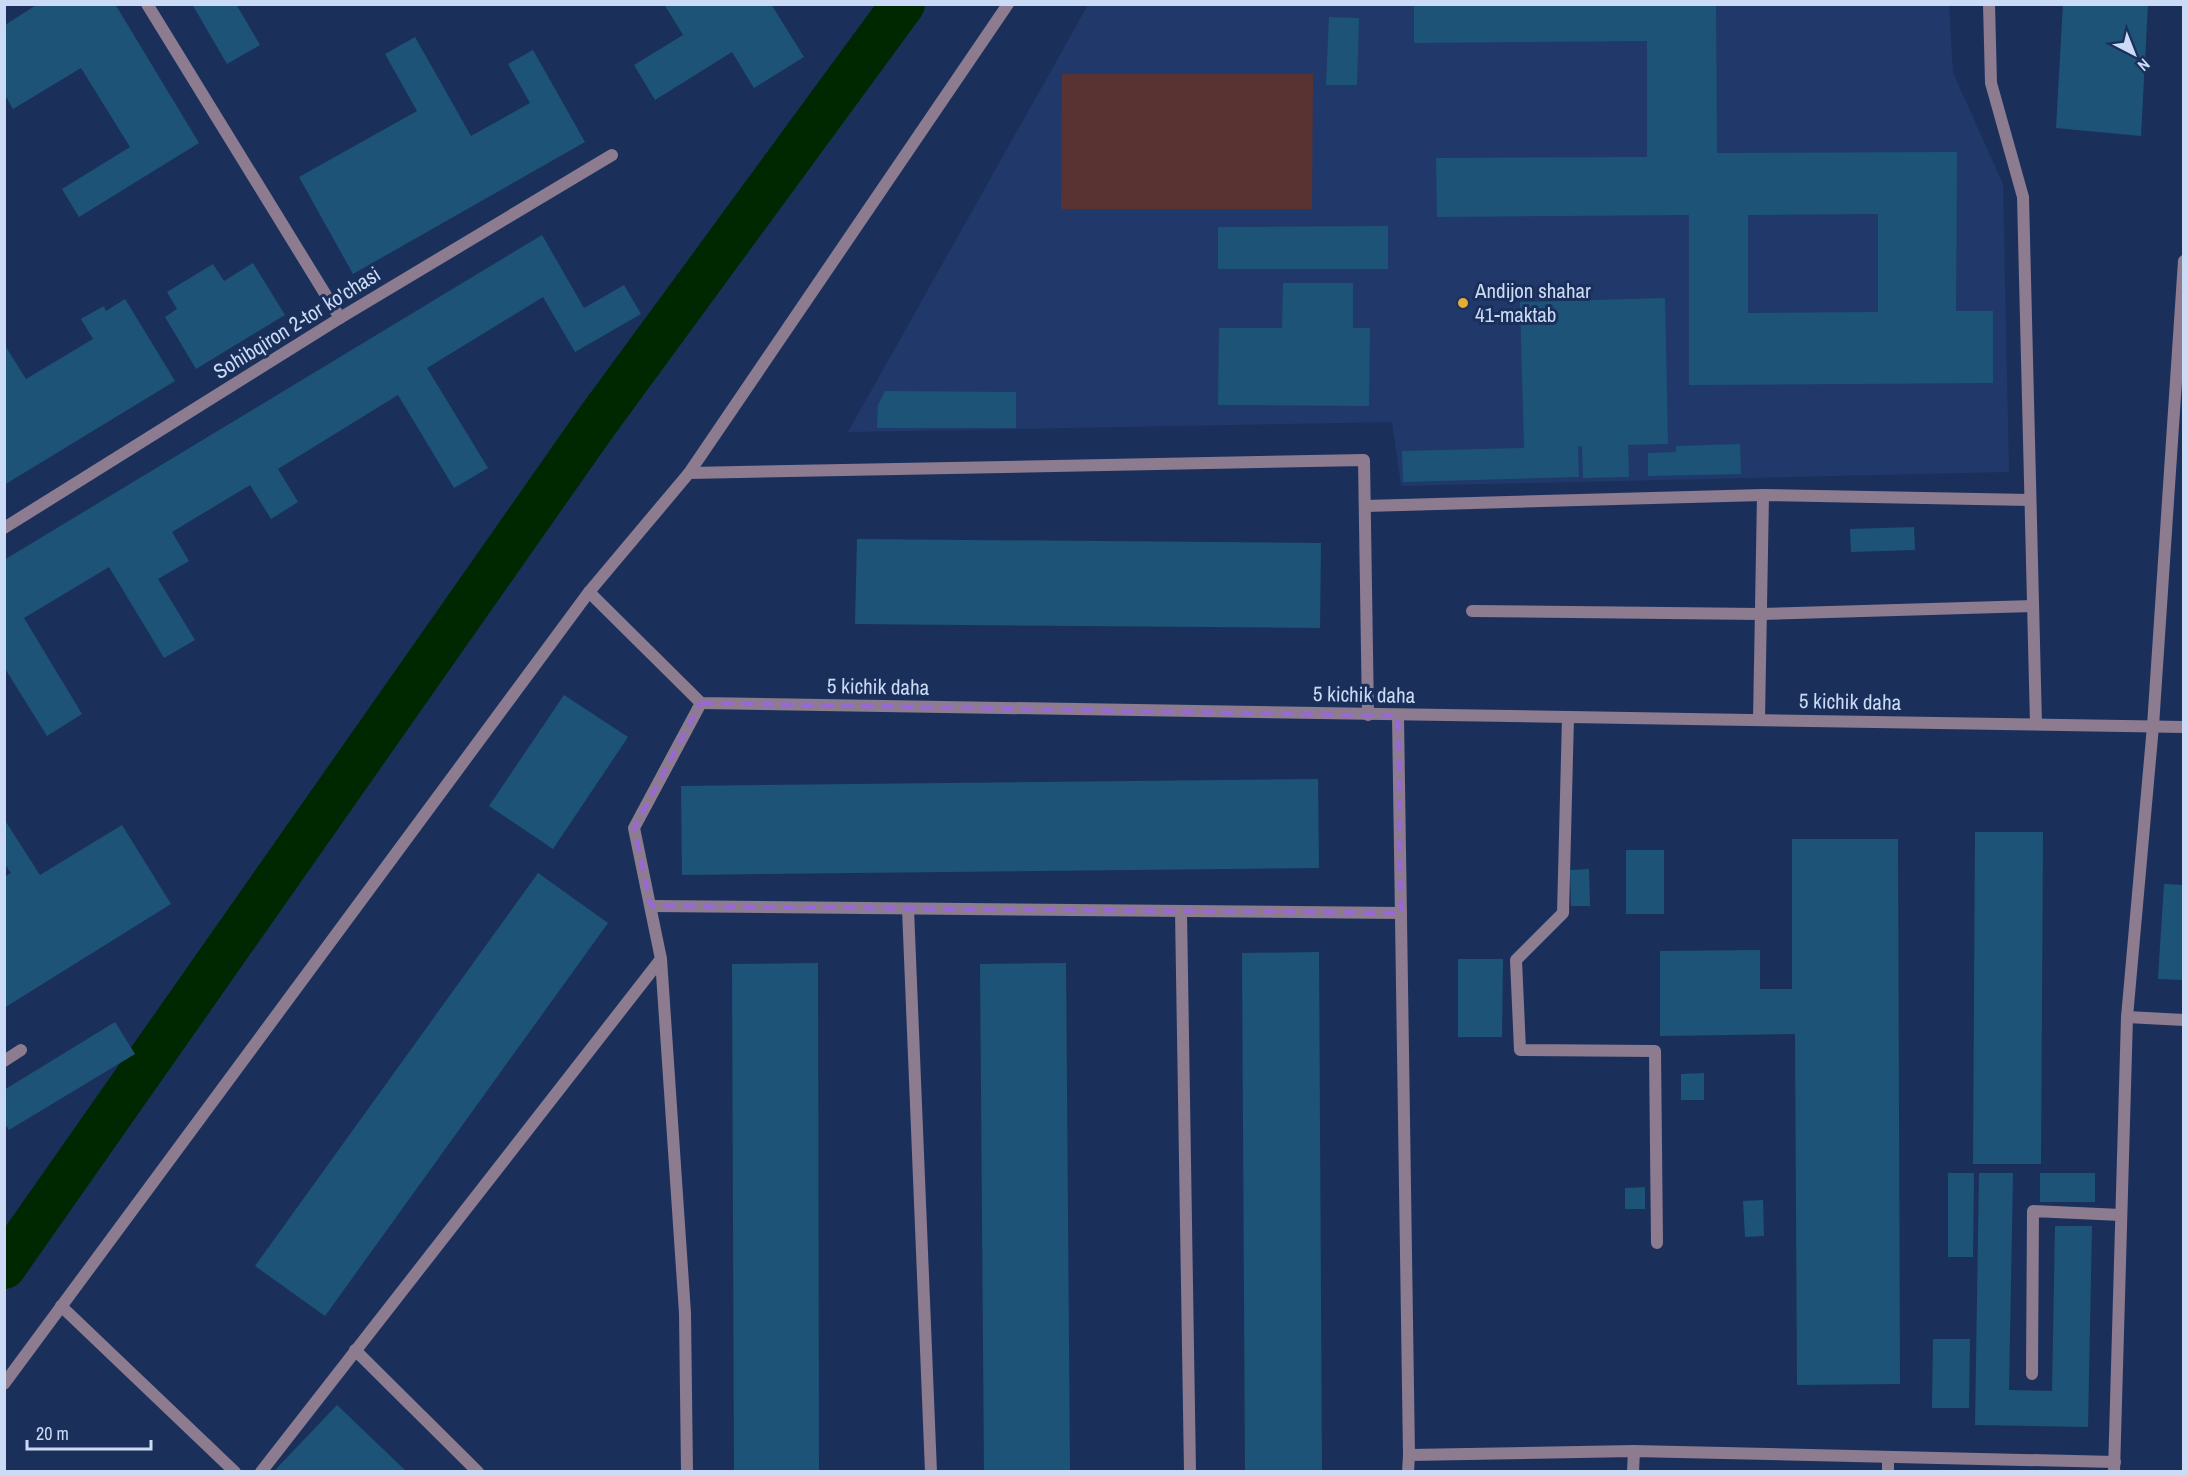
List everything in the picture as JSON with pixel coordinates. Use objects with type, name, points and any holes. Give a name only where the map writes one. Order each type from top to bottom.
[{"type":"street","points":[[147,4],[340,318]]},
{"type":"street","points":[[4,1384],[589,592],[689,473],[1008,4]]},
{"type":"street","points":[[1989,4],[1991,83],[2023,197],[2036,724]]},
{"type":"street","name":"Sohibqiron 2-tor ko'chasi","points":[[4,528],[340,318],[612,155]]},
{"type":"street","points":[[1409,1455],[1634,1450],[1888,1457],[2114,1467],[2127,1017],[2153,726],[2184,261]]},
{"type":"street","points":[[689,473],[1364,460],[1368,715]]},
{"type":"street","points":[[1365,506],[1763,495],[2030,500]]},
{"type":"street","points":[[1759,720],[1763,495]]},
{"type":"street","points":[[589,592],[701,703],[634,828],[661,959],[685,1313],[687,1472]]},
{"type":"street","points":[[1472,611],[1761,614],[2033,606]]},
{"type":"street","name":"5 kichik daha","points":[[701,703],[2184,727]]},
{"type":"street","points":[[1398,716],[1408,1472]]},
{"type":"street","points":[[1568,718],[1563,914],[1516,960],[1520,1050],[1655,1051],[1657,1243]]},
{"type":"street","points":[[651,906],[1401,913]]},
{"type":"street","points":[[908,909],[931,1472]]},
{"type":"street","points":[[1181,911],[1190,1472]]},
{"type":"street","points":[[261,1472],[661,959]]},
{"type":"street","points":[[2127,1017],[2184,1020]]},
{"type":"street","points":[[4,1061],[21,1050]]},
{"type":"street","points":[[2032,1374],[2033,1211],[2121,1215]]},
{"type":"street","points":[[61,1306],[235,1472]]},
{"type":"street","points":[[355,1350],[478,1472]]},
{"type":"street","points":[[1633,1472],[1634,1450]]},
{"type":"street","points":[[1888,1457],[1888,1472]]},
{"type":"highlighted area","points":[[701,703],[1398,716],[1401,913],[651,906],[634,828]]},
{"type":"shaded area","name":"Andijon shahar 41-maktab","points":[[1088,5],[1949,5],[1953,73],[2003,184],[2009,472],[1401,486],[1392,422],[848,432]]},
{"type":"shaded area","points":[[1062,74],[1313,74],[1312,209],[1061,209]]},
{"type":"building","points":[[38,4],[115,4],[199,143],[79,217],[62,189],[130,147],[81,68],[13,109],[5,95],[5,25]]},
{"type":"building","points":[[192,4],[236,4],[260,45],[227,64]]},
{"type":"building","points":[[664,4],[771,4],[804,57],[754,88],[732,52],[655,100],[634,65],[683,35]]},
{"type":"building","points":[[1414,4],[1716,4],[1717,153],[1957,152],[1956,311],[1993,311],[1993,383],[1689,385],[1689,215],[1437,217],[1436,158],[1647,157],[1647,41],[1414,43]],"holes":[[[1878,214],[1878,312],[1748,313],[1748,215]]]},
{"type":"building","points":[[2063,4],[2148,4],[2141,136],[2056,128]]},
{"type":"building","points":[[1329,17],[1359,18],[1357,85],[1326,85]]},
{"type":"building","points":[[415,37],[471,136],[530,103],[508,64],[533,50],[585,142],[353,274],[299,177],[417,111],[385,54]]},
{"type":"building","points":[[1388,226],[1388,269],[1218,269],[1218,227]]},
{"type":"building","points":[[542,235],[584,308],[624,285],[641,314],[575,352],[543,297],[427,368],[488,468],[454,488],[398,395],[278,469],[298,502],[271,519],[250,485],[172,532],[189,561],[158,579],[195,640],[164,658],[109,567],[24,618],[82,714],[47,736],[4,667],[4,560]]},
{"type":"building","points":[[253,263],[285,315],[196,369],[165,317],[177,309],[167,292],[213,264],[224,281]]},
{"type":"building","points":[[1283,283],[1353,283],[1353,328],[1370,328],[1369,406],[1218,405],[1219,328],[1282,328]]},
{"type":"building","points":[[1665,298],[1668,444],[1628,445],[1629,477],[1583,478],[1582,446],[1578,447],[1579,477],[1403,482],[1402,451],[1524,448],[1520,302]]},
{"type":"building","points":[[125,299],[175,381],[4,485],[4,344],[26,379],[93,339],[81,319],[104,306],[106,311]]},
{"type":"building","points":[[885,391],[1016,392],[1016,428],[877,428],[878,405]]},
{"type":"building","points":[[1740,444],[1741,474],[1648,476],[1648,453],[1676,452],[1676,446]]},
{"type":"building","points":[[1914,527],[1915,550],[1851,552],[1850,529]]},
{"type":"building","points":[[857,539],[1321,543],[1320,628],[855,624]]},
{"type":"building","points":[[564,695],[628,737],[553,849],[489,806]]},
{"type":"building","points":[[1318,779],[1319,868],[682,875],[681,786]]},
{"type":"building","points":[[4,819],[40,875],[122,825],[171,904],[4,1008],[4,877],[11,873],[4,863]]},
{"type":"building","points":[[1975,832],[2043,832],[2041,1164],[1973,1164]]},
{"type":"building","points":[[1792,839],[1898,839],[1900,1384],[1797,1385],[1795,1034],[1660,1036],[1660,951],[1760,950],[1760,989],[1792,989]]},
{"type":"building","points":[[1626,850],[1664,850],[1664,914],[1626,914]]},
{"type":"building","points":[[1589,869],[1590,906],[1571,906],[1570,870]]},
{"type":"building","points":[[538,873],[608,923],[325,1316],[255,1266]]},
{"type":"building","points":[[2164,884],[2184,885],[2184,980],[2158,979]]},
{"type":"building","points":[[1319,952],[1322,1472],[1245,1472],[1242,953]]},
{"type":"building","points":[[1458,959],[1503,959],[1502,1037],[1458,1037]]},
{"type":"building","points":[[818,963],[819,1472],[734,1472],[732,964]]},
{"type":"building","points":[[1066,963],[1070,1472],[984,1472],[980,964]]},
{"type":"building","points":[[115,1022],[135,1054],[9,1130],[4,1122],[4,1090]]},
{"type":"building","points":[[1704,1073],[1704,1100],[1681,1100],[1681,1074]]},
{"type":"building","points":[[1948,1173],[1974,1173],[1973,1257],[1948,1257]]},
{"type":"building","points":[[1979,1173],[2013,1173],[2009,1390],[2052,1391],[2055,1226],[2092,1226],[2088,1427],[1975,1425]]},
{"type":"building","points":[[2040,1173],[2095,1173],[2095,1202],[2040,1202]]},
{"type":"building","points":[[1645,1187],[1645,1209],[1625,1209],[1625,1188]]},
{"type":"building","points":[[1763,1200],[1764,1236],[1745,1237],[1743,1201]]},
{"type":"building","points":[[1933,1339],[1970,1339],[1969,1408],[1932,1408]]},
{"type":"building","points":[[337,1405],[407,1472],[278,1472],[276,1469]]},
{"type":"waterway","points":[[4,1267],[595,424],[903,4]]},
{"type":"place","name":"Andijon shahar 41-maktab","points":[[1463,303]]}]
